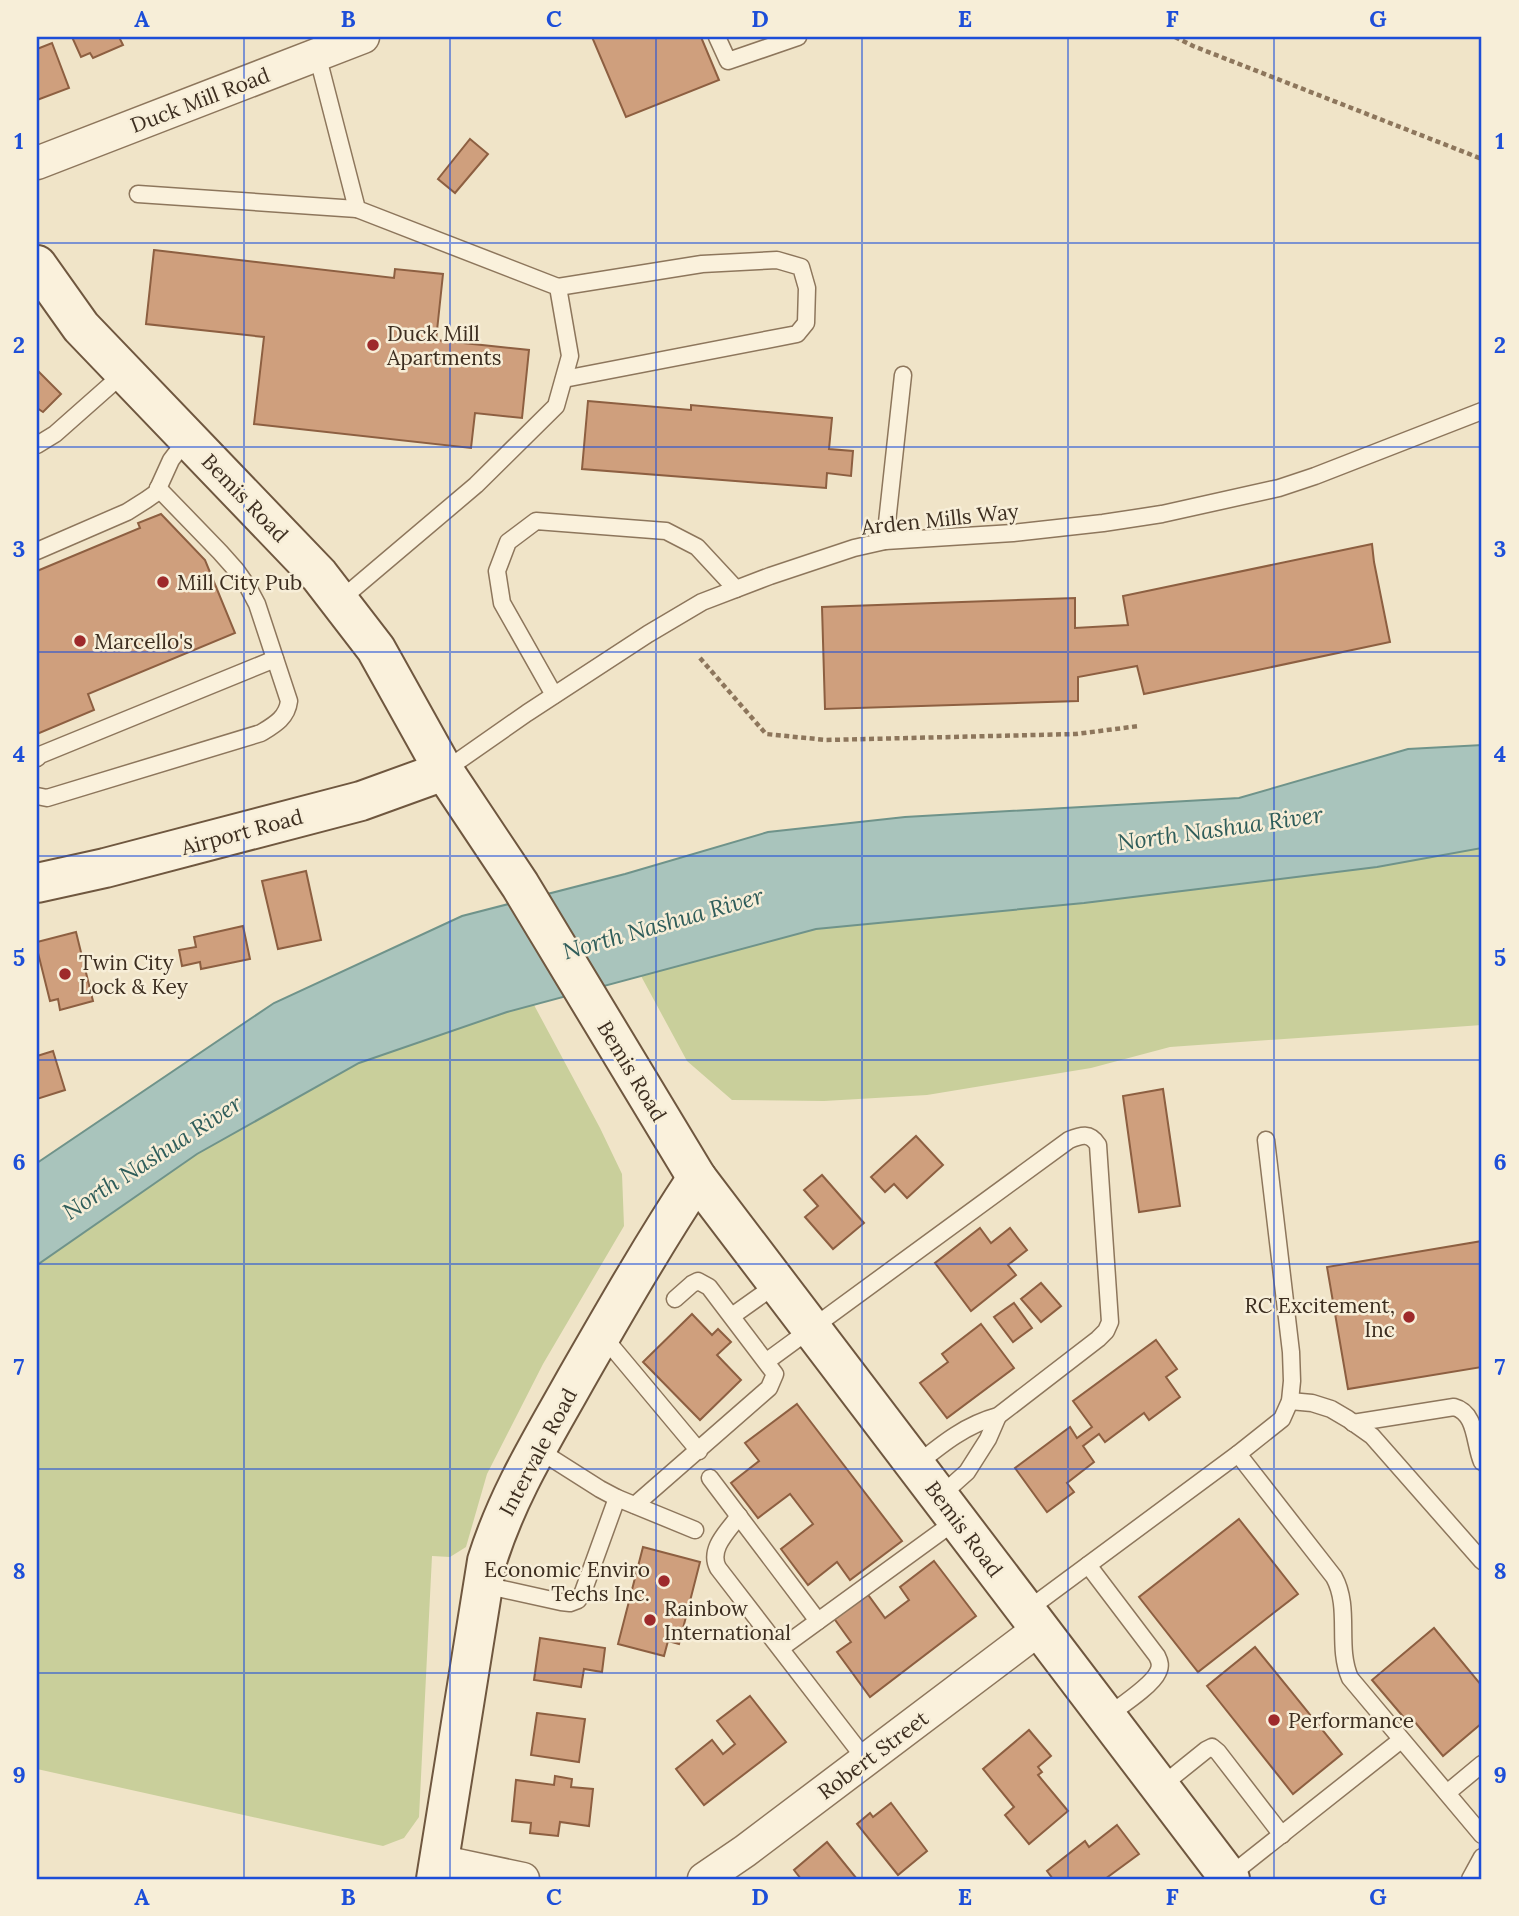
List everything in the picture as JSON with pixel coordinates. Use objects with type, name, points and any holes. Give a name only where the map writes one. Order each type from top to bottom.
[{"type":"main road","name":"Bemis Road","points":[[43,286],[319,575],[376,649],[444,771],[520,885],[697,1178],[1229,1878]]},
{"type":"main road","name":"Airport Road","points":[[37,883],[105,868],[360,801],[444,771]]},
{"type":"main road","name":"Intervale Road","points":[[437,1870],[487,1561],[497,1528],[514,1489],[602,1335],[661,1232],[697,1178]]},
{"type":"street","name":"Duck Mill Road","points":[[37,163],[363,37]]},
{"type":"street","name":"Robert Street","points":[[704,1879],[866,1760],[1033,1620]]},
{"type":"street","points":[[437,1870],[523,1879]]},
{"type":"lane","points":[[717,37],[728,61],[798,37]]},
{"type":"lane","points":[[317,54],[357,209]]},
{"type":"lane","points":[[138,194],[357,209],[558,286],[702,264],[777,260],[801,267],[807,288],[806,323],[797,334],[564,379]]},
{"type":"lane","points":[[339,601],[476,485],[556,406],[570,356],[558,286]]},
{"type":"lane","points":[[37,445],[55,434],[124,373]]},
{"type":"lane","points":[[885,541],[903,375]]},
{"type":"lane","name":"Arden Mills Way","points":[[444,771],[554,695],[648,634],[702,603],[832,555],[885,541],[1013,533],[1162,514],[1279,488],[1482,411]]},
{"type":"lane","points":[[37,551],[127,512],[156,493],[171,460],[187,439]]},
{"type":"lane","points":[[37,796],[47,798],[261,733],[280,721],[288,710],[289,701],[257,604],[248,587],[236,569],[158,488]]},
{"type":"lane","points":[[554,695],[502,603],[497,571],[508,542],[536,522],[666,531],[698,547],[736,589]]},
{"type":"lane","points":[[37,758],[275,659]]},
{"type":"lane","points":[[767,1361],[1069,1140],[1088,1135],[1098,1145],[1110,1322],[1106,1331],[998,1416],[981,1421],[948,1439],[915,1465]]},
{"type":"lane","points":[[1033,1620],[1088,1565],[1282,1419],[1290,1401],[1291,1352],[1266,1140]]},
{"type":"lane","points":[[635,1506],[769,1388],[775,1374],[705,1283],[692,1284],[676,1299]]},
{"type":"lane","points":[[732,1316],[777,1284]]},
{"type":"lane","points":[[602,1335],[699,1451]]},
{"type":"lane","points":[[1290,1401],[1312,1403],[1331,1409],[1372,1436],[1482,1561]]},
{"type":"lane","points":[[1353,1423],[1454,1408],[1462,1410],[1472,1426],[1482,1462]]},
{"type":"lane","points":[[781,1648],[818,1621],[948,1508],[988,1439],[998,1416]]},
{"type":"lane","points":[[537,1449],[600,1489],[695,1530]]},
{"type":"lane","points":[[1238,1454],[1340,1588],[1346,1669],[1357,1688],[1482,1835]]},
{"type":"lane","points":[[710,1478],[818,1621]]},
{"type":"lane","points":[[484,1585],[561,1602],[578,1600],[617,1497]]},
{"type":"lane","points":[[739,1516],[719,1544],[715,1554],[718,1568],[866,1760]]},
{"type":"lane","points":[[1088,1565],[1160,1662],[1156,1676],[1106,1717]]},
{"type":"lane","points":[[1229,1878],[1401,1740]]},
{"type":"lane","points":[[1160,1787],[1212,1747],[1282,1835]]},
{"type":"lane","points":[[1447,1793],[1482,1764]]},
{"type":"lane","points":[[1470,1879],[1482,1857]]},
{"type":"path","points":[[1175,37],[1482,159]]},
{"type":"path","points":[[700,658],[766,734],[826,740],[1076,734],[1139,726]]},
{"type":"green space","points":[[1482,848],[1482,1025],[1170,1047],[1091,1068],[927,1095],[824,1101],[732,1100],[687,1061],[641,976],[816,929],[1084,903],[1377,867]]},
{"type":"green space","points":[[534,1005],[622,1174],[624,1226],[543,1364],[487,1474],[466,1547],[450,1557],[432,1556],[419,1817],[404,1838],[383,1846],[37,1769],[37,1265],[197,1154],[359,1063]]},
{"type":"water","name":"North Nashua River","points":[[1482,745],[1482,848],[1377,867],[1084,903],[816,929],[507,1012],[359,1063],[197,1154],[37,1265],[37,1163],[274,1003],[462,916],[625,874],[768,832],[905,817],[1239,798],[1408,749]]},
{"type":"building","points":[[72,37],[119,37],[123,45],[93,58],[90,53],[81,57]]},
{"type":"building","points":[[592,37],[701,37],[719,80],[626,117]]},
{"type":"building","points":[[52,43],[69,88],[37,100],[37,49]]},
{"type":"building","points":[[470,139],[488,154],[455,193],[438,179]]},
{"type":"building","name":"Duck Mill Apartments","points":[[154,250],[394,278],[395,269],[443,274],[436,340],[529,350],[522,418],[475,413],[471,448],[254,424],[264,337],[146,324]]},
{"type":"building","points":[[37,370],[61,394],[43,412],[37,408]]},
{"type":"building","points":[[588,401],[691,410],[691,405],[832,418],[829,449],[853,451],[851,476],[827,473],[826,488],[582,469]]},
{"type":"building","points":[[161,514],[205,560],[235,633],[88,694],[94,710],[37,734],[37,571],[140,528],[138,523]]},
{"type":"building","points":[[1372,544],[1390,642],[1144,694],[1137,666],[1078,677],[1078,701],[825,709],[822,607],[1075,598],[1075,628],[1128,625],[1123,596]]},
{"type":"building","points":[[306,871],[321,940],[278,949],[262,881]]},
{"type":"building","points":[[243,926],[250,959],[201,969],[200,962],[182,966],[179,950],[196,947],[194,937]]},
{"type":"building","name":"Twin City Lock & Key","points":[[76,932],[93,1001],[60,1010],[58,999],[50,1001],[37,942]]},
{"type":"building","points":[[53,1051],[65,1090],[37,1099],[37,1056]]},
{"type":"building","points":[[1163,1089],[1180,1206],[1139,1212],[1123,1096]]},
{"type":"building","points":[[916,1136],[943,1165],[907,1198],[894,1184],[885,1192],[871,1177]]},
{"type":"building","points":[[822,1175],[864,1223],[833,1249],[805,1217],[818,1206],[804,1190]]},
{"type":"building","points":[[980,1228],[991,1243],[1010,1228],[1027,1250],[1008,1265],[1016,1275],[971,1311],[935,1263]]},
{"type":"building","name":"RC Excitement, Inc","points":[[1482,1241],[1482,1367],[1348,1389],[1327,1267]]},
{"type":"building","points":[[1041,1283],[1061,1306],[1041,1322],[1021,1299]]},
{"type":"building","points":[[1014,1303],[1032,1328],[1013,1342],[994,1317]]},
{"type":"building","points":[[692,1314],[712,1335],[718,1329],[731,1342],[717,1355],[741,1380],[700,1420],[643,1362]]},
{"type":"building","points":[[981,1324],[1014,1368],[947,1418],[920,1383],[948,1362],[942,1354]]},
{"type":"building","points":[[1156,1340],[1177,1369],[1166,1377],[1180,1397],[1149,1420],[1144,1413],[1105,1442],[1099,1434],[1083,1446],[1094,1462],[1067,1483],[1074,1492],[1047,1512],[1015,1468],[1070,1427],[1077,1438],[1092,1427],[1073,1401]]},
{"type":"building","points":[[797,1404],[902,1541],[850,1580],[837,1562],[808,1585],[781,1549],[813,1524],[790,1494],[758,1518],[731,1483],[759,1461],[745,1443]]},
{"type":"building","points":[[1239,1519],[1298,1594],[1198,1672],[1139,1597]]},
{"type":"building","points":[[643,1547],[700,1562],[679,1644],[668,1641],[664,1656],[618,1644]]},
{"type":"building","points":[[934,1561],[976,1616],[870,1697],[837,1652],[851,1642],[833,1617],[866,1592],[885,1618],[909,1600],[900,1587]]},
{"type":"building","points":[[1434,1628],[1482,1686],[1482,1723],[1443,1756],[1410,1716],[1406,1720],[1372,1680]]},
{"type":"building","points":[[540,1638],[605,1648],[602,1672],[584,1669],[581,1687],[534,1680]]},
{"type":"building","name":"Performance","points":[[1255,1647],[1342,1754],[1293,1794],[1207,1686]]},
{"type":"building","points":[[750,1696],[786,1742],[704,1805],[676,1769],[712,1740],[723,1754],[735,1744],[717,1721]]},
{"type":"building","points":[[537,1713],[585,1719],[579,1762],[531,1755]]},
{"type":"building","points":[[1029,1730],[1051,1756],[1038,1767],[1042,1772],[1038,1775],[1068,1811],[1029,1844],[1005,1815],[1014,1807],[983,1769]]},
{"type":"building","points":[[555,1776],[572,1779],[571,1787],[593,1789],[589,1826],[560,1822],[558,1836],[530,1833],[531,1823],[512,1821],[516,1780],[554,1785]]},
{"type":"building","points":[[891,1803],[927,1851],[898,1875],[857,1824],[870,1813],[873,1817]]},
{"type":"building","points":[[1117,1825],[1139,1854],[1105,1879],[1053,1879],[1047,1871],[1085,1841],[1089,1847]]},
{"type":"building","points":[[827,1842],[857,1879],[801,1879],[794,1870]]},
{"type":"place","name":"Duck Mill Apartments","points":[[373,345]]},
{"type":"place","name":"Mill City Pub","points":[[163,582]]},
{"type":"place","name":"Marcello's","points":[[80,641]]},
{"type":"place","name":"Twin City Lock & Key","points":[[65,974]]},
{"type":"place","name":"RC Excitement, Inc","points":[[1409,1317]]},
{"type":"place","name":"Economic Enviro Techs Inc.","points":[[664,1581]]},
{"type":"place","name":"Rainbow International","points":[[650,1620]]},
{"type":"place","name":"Performance","points":[[1274,1720]]}]
